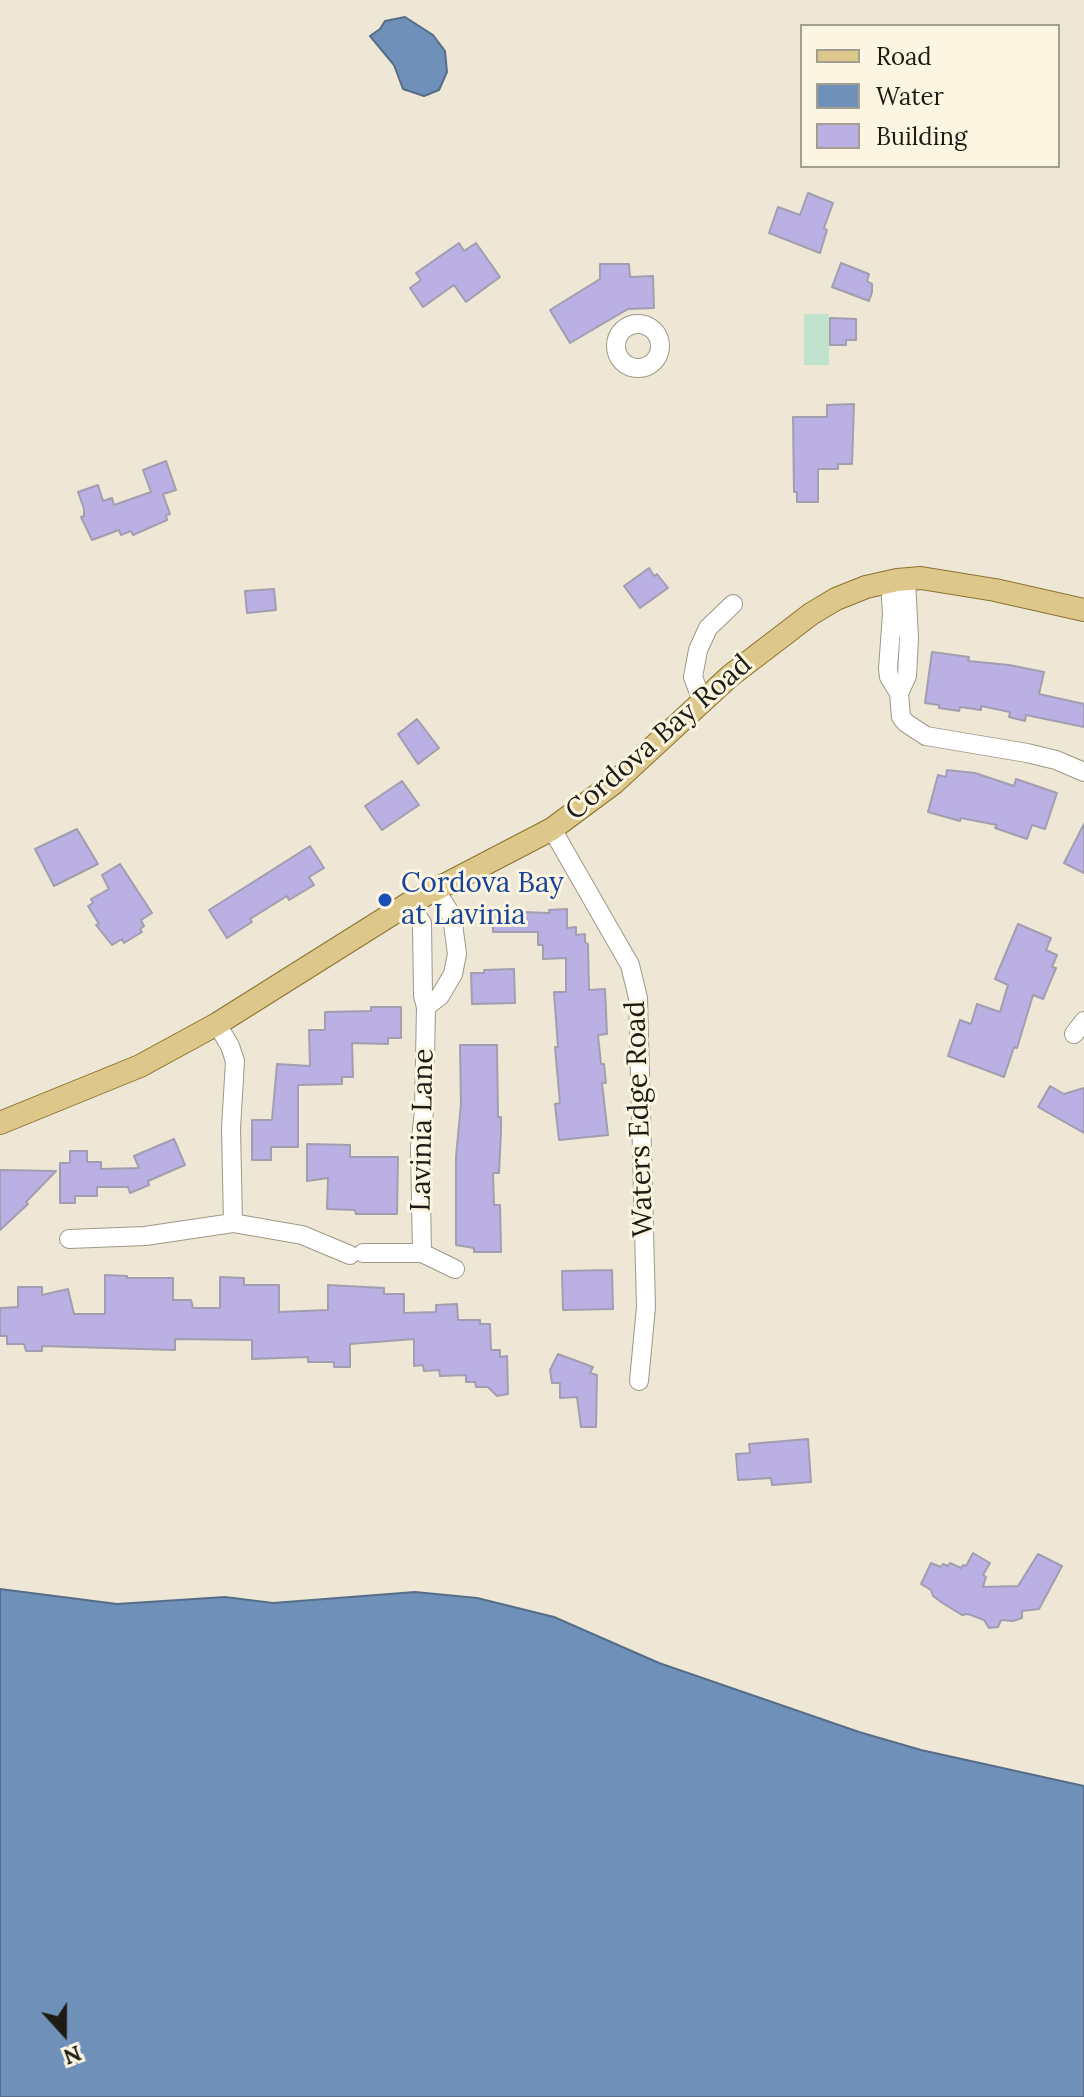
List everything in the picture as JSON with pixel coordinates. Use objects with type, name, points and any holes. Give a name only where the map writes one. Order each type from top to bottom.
[{"type":"main road","name":"Cordova Bay Road","points":[[0,1123],[140,1066],[217,1024],[408,904],[552,829],[614,783],[702,701],[811,614],[836,599],[866,587],[898,581],[944,580],[1084,610]]},
{"type":"street","points":[[898,581],[888,669],[889,677],[899,693],[901,717],[911,728],[926,736],[1056,760],[1084,772]]},
{"type":"street","points":[[702,701],[693,677],[698,650],[708,628],[733,604]]},
{"type":"street","name":"Waters Edge Road","points":[[552,829],[630,965],[638,998],[646,1307],[639,1381]]},
{"type":"street","name":"Lavinia Lane","points":[[426,1007],[440,996],[453,974],[457,954],[452,916],[435,889]]},
{"type":"street","name":"Lavinia Lane","points":[[408,904],[422,923],[423,996],[426,1007],[424,1111],[420,1147],[422,1253]]},
{"type":"street","points":[[69,1239],[145,1236],[233,1223],[231,1128],[235,1061],[217,1024]]},
{"type":"street","name":"Lavinia Lane","points":[[233,1223],[302,1235],[357,1254],[422,1253],[455,1269]]},
{"type":"green space","points":[[804,314],[829,314],[829,365],[804,365]]},
{"type":"water","points":[[405,17],[433,35],[445,51],[447,72],[439,90],[424,96],[403,89],[394,65],[370,36],[385,21]]},
{"type":"water","points":[[0,1589],[117,1604],[225,1597],[273,1603],[415,1592],[477,1598],[554,1617],[659,1663],[859,1732],[921,1750],[1084,1786],[1084,2097],[0,2097]]},
{"type":"building","points":[[808,193],[833,203],[824,228],[827,230],[820,253],[769,233],[778,207],[800,215]]},
{"type":"building","points":[[459,243],[464,251],[476,243],[500,277],[466,302],[454,285],[423,307],[410,288],[421,280],[416,273]]},
{"type":"building","points":[[841,263],[869,274],[867,281],[872,284],[872,292],[869,301],[832,287]]},
{"type":"building","points":[[600,264],[629,264],[630,277],[653,276],[654,308],[628,309],[570,343],[550,310],[600,279]]},
{"type":"building","points":[[830,318],[856,319],[856,340],[846,340],[846,345],[830,345]]},
{"type":"building","points":[[854,404],[852,464],[838,464],[838,469],[818,469],[818,502],[797,502],[797,492],[794,492],[793,417],[827,417],[827,405]]},
{"type":"building","points":[[166,461],[176,490],[163,494],[170,514],[166,515],[167,520],[133,535],[131,531],[121,535],[119,530],[92,540],[81,517],[84,516],[84,509],[78,492],[98,485],[103,501],[112,498],[114,505],[151,492],[143,470]]},
{"type":"building","points":[[649,568],[668,588],[640,608],[624,586]]},
{"type":"building","points":[[274,589],[276,610],[247,613],[245,591]]},
{"type":"building","points":[[932,652],[969,657],[968,661],[1044,672],[1039,694],[1084,704],[1084,727],[1026,715],[1025,721],[1009,717],[1010,712],[981,706],[981,710],[960,707],[959,711],[925,703]]},
{"type":"building","points":[[417,719],[439,748],[418,764],[398,734]]},
{"type":"building","points":[[947,770],[975,773],[1014,786],[1016,779],[1057,793],[1045,829],[1032,825],[1027,839],[995,828],[997,825],[961,818],[960,821],[928,812],[938,775],[946,777]]},
{"type":"building","points":[[402,781],[419,805],[382,830],[365,806]]},
{"type":"building","points":[[1084,824],[1084,873],[1064,863]]},
{"type":"building","points":[[77,829],[98,864],[54,886],[35,849]]},
{"type":"building","points":[[310,846],[324,868],[309,877],[314,885],[289,900],[287,896],[227,938],[209,910]]},
{"type":"building","points":[[120,864],[152,913],[141,920],[144,926],[140,929],[142,932],[124,943],[122,939],[112,945],[96,925],[99,924],[88,906],[93,903],[91,899],[109,889],[102,875]]},
{"type":"building","points":[[567,909],[567,928],[576,927],[576,935],[585,934],[588,944],[589,990],[605,989],[607,1034],[598,1035],[606,1083],[602,1083],[608,1135],[559,1140],[555,1104],[560,1103],[554,992],[566,992],[566,958],[543,959],[543,945],[538,945],[538,932],[493,932],[493,911],[550,913],[549,910]]},
{"type":"building","points":[[1018,924],[1051,938],[1046,950],[1057,955],[1052,967],[1056,968],[1043,999],[1033,995],[1017,1048],[1014,1047],[1004,1077],[948,1056],[960,1020],[971,1024],[977,1004],[1000,1012],[1008,985],[995,979]]},
{"type":"building","points":[[514,969],[515,1003],[472,1004],[471,973]]},
{"type":"building","points":[[371,1007],[401,1007],[401,1038],[388,1038],[388,1044],[352,1043],[353,1077],[342,1077],[342,1084],[298,1085],[298,1147],[271,1147],[271,1160],[252,1160],[252,1120],[272,1120],[277,1064],[310,1066],[309,1030],[325,1030],[325,1012],[371,1011]]},
{"type":"building","points":[[460,1045],[497,1045],[501,1131],[499,1173],[493,1173],[494,1205],[500,1205],[501,1252],[474,1252],[474,1248],[456,1245]]},
{"type":"building","points":[[1050,1086],[1064,1094],[1084,1088],[1084,1133],[1038,1107]]},
{"type":"building","points":[[174,1139],[185,1165],[148,1181],[149,1185],[130,1193],[128,1187],[97,1187],[97,1196],[75,1196],[75,1203],[60,1203],[60,1163],[70,1163],[70,1151],[87,1151],[87,1162],[101,1162],[101,1169],[139,1168],[134,1156]]},
{"type":"building","points":[[307,1144],[350,1145],[350,1157],[398,1157],[397,1214],[356,1214],[355,1210],[327,1209],[328,1178],[307,1181]]},
{"type":"building","points":[[0,1170],[56,1171],[26,1202],[28,1204],[0,1230]]},
{"type":"building","points":[[612,1270],[613,1309],[563,1310],[562,1271]]},
{"type":"building","points":[[105,1275],[173,1278],[173,1300],[191,1300],[193,1308],[220,1308],[220,1277],[244,1278],[244,1285],[279,1285],[279,1312],[328,1310],[328,1285],[384,1288],[384,1294],[404,1294],[404,1313],[436,1312],[436,1305],[457,1304],[458,1320],[480,1320],[480,1324],[490,1324],[491,1350],[500,1350],[500,1357],[507,1356],[508,1394],[497,1396],[488,1387],[476,1387],[475,1382],[466,1382],[466,1375],[440,1376],[439,1370],[424,1371],[423,1365],[414,1366],[414,1339],[350,1344],[350,1367],[334,1367],[334,1362],[308,1362],[308,1357],[252,1359],[252,1340],[175,1339],[175,1350],[42,1346],[42,1351],[26,1351],[24,1344],[7,1344],[7,1336],[0,1336],[0,1308],[18,1307],[18,1287],[42,1287],[42,1295],[68,1289],[74,1314],[105,1314]]},
{"type":"building","points":[[558,1354],[593,1367],[590,1373],[597,1375],[596,1427],[581,1427],[577,1397],[560,1398],[560,1383],[552,1383],[550,1370]]},
{"type":"building","points":[[808,1439],[811,1482],[772,1485],[771,1478],[738,1480],[736,1454],[750,1453],[749,1444]]},
{"type":"building","points":[[973,1553],[990,1563],[983,1575],[986,1577],[983,1587],[1018,1586],[1038,1554],[1062,1566],[1039,1609],[1022,1611],[1022,1618],[1001,1620],[998,1627],[989,1628],[984,1620],[962,1615],[944,1604],[921,1584],[931,1563],[941,1567],[950,1563],[961,1568],[966,1566]]},
{"type":"place","name":"Cordova Bay at Lavinia","points":[[385,900]]}]
